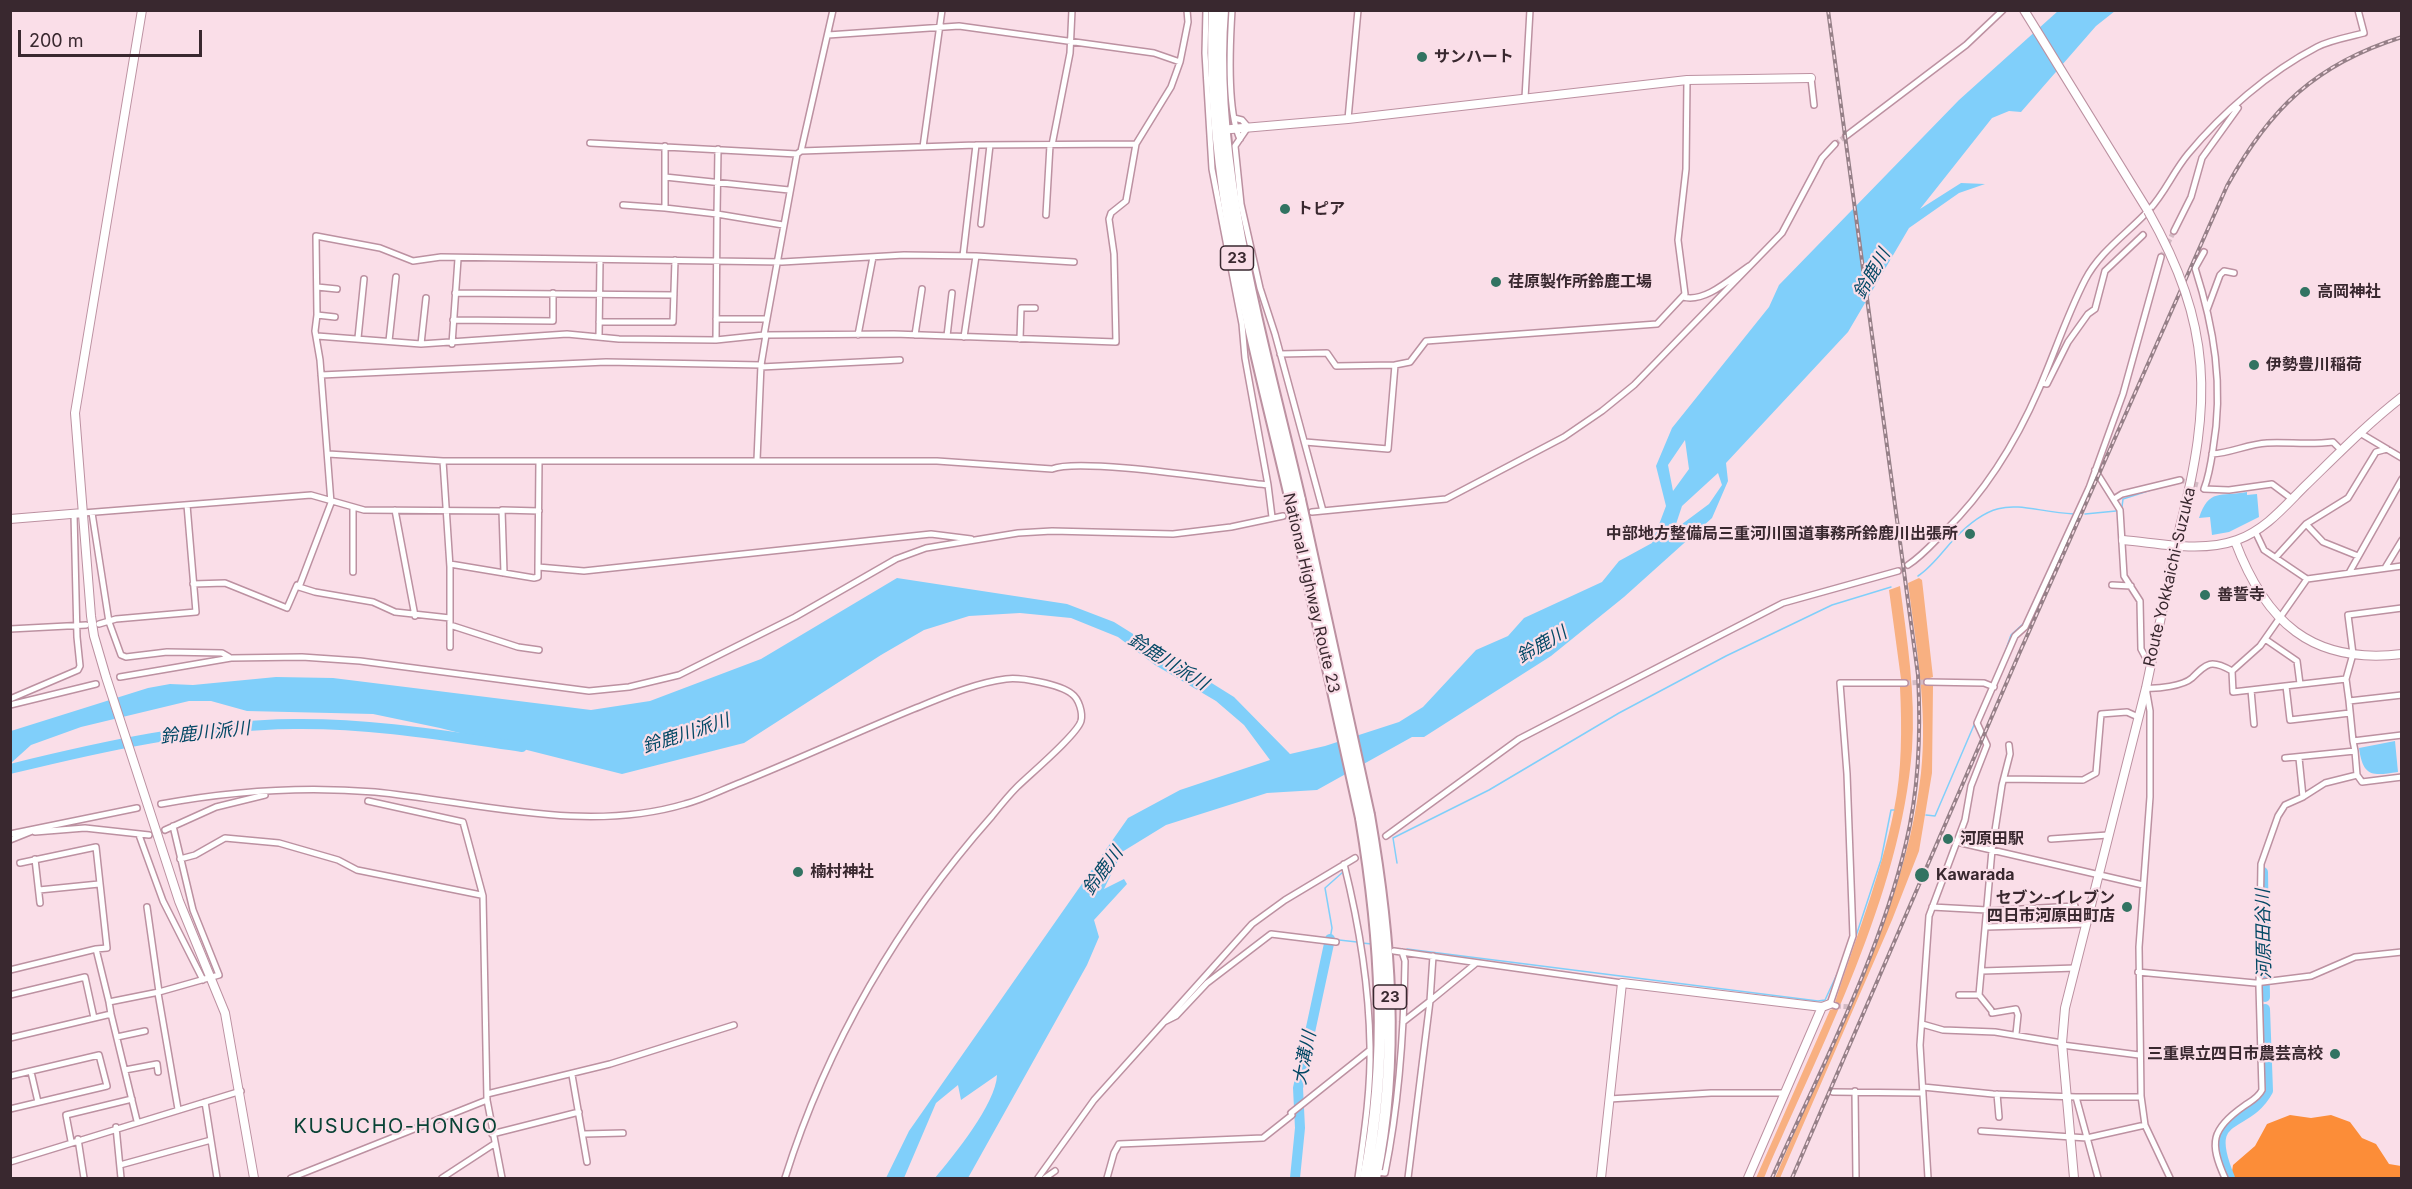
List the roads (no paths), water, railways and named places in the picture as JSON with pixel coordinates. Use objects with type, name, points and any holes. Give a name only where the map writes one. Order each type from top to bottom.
[{"type":"highway","name":"National Highway Route 23","points":[[1214,10],[1212,91],[1225,129]]},
{"type":"highway","name":"National Highway Route 23","points":[[1223,10],[1227,77],[1226,210],[1295,500],[1365,817],[1383,911],[1390,1007],[1389,1078],[1376,1175]]},
{"type":"highway","name":"National Highway Route 23","points":[[1365,817],[1381,1010],[1379,1083],[1365,1179]]},
{"type":"street","points":[[142,10],[75,413],[87,513],[94,636],[179,901],[207,979]]},
{"type":"street","points":[[757,460],[761,366],[767,319],[789,190],[833,10]]},
{"type":"street","points":[[923,147],[942,10]]},
{"type":"street","points":[[1046,215],[1051,145],[1070,53],[1072,10]]},
{"type":"street","points":[[317,336],[421,344],[452,344],[519,336],[567,334],[716,340],[765,335],[915,335],[1116,342],[1114,254],[1109,219],[1111,213],[1126,201],[1136,144],[1171,87],[1180,62],[1188,22],[1187,10]]},
{"type":"street","points":[[1206,10],[1205,53],[1212,169],[1242,324],[1245,358],[1272,517]]},
{"type":"street","points":[[1225,129],[1234,118],[1227,77],[1232,10]]},
{"type":"street","points":[[1348,118],[1358,10]]},
{"type":"street","points":[[1525,98],[1530,10]]},
{"type":"street","points":[[1846,136],[1966,45],[2003,10]]},
{"type":"street","name":"Route Yokkaichi-Suzuka","points":[[2024,10],[2148,211],[2172,256],[2186,290],[2201,361],[2200,435],[2146,688],[2065,1008],[2062,1044],[2074,1179]]},
{"type":"street","points":[[1908,565],[1979,497],[2021,429],[2042,383],[2071,308],[2087,277],[2105,253],[2165,192],[2186,156],[2247,97],[2275,74],[2318,46],[2364,33],[2358,10]]},
{"type":"street","points":[[828,35],[940,26],[1154,52],[1180,62]]},
{"type":"street","points":[[1225,129],[1348,118],[1687,80],[1811,78],[1814,105]]},
{"type":"street","points":[[1683,297],[1678,240],[1686,169],[1687,80]]},
{"type":"street","points":[[2174,231],[2191,197],[2202,158],[2247,97]]},
{"type":"street","points":[[1234,118],[1242,120],[1248,127]]},
{"type":"street","points":[[1248,127],[1235,146],[1241,204],[1260,288],[1323,511]]},
{"type":"street","points":[[1225,129],[1240,139]]},
{"type":"street","points":[[590,143],[799,152],[976,145],[1136,144]]},
{"type":"street","points":[[1312,512],[1446,499],[1564,437],[1634,385],[1782,233],[1822,158],[1835,144]]},
{"type":"street","points":[[963,256],[976,145]]},
{"type":"street","points":[[981,224],[990,145]]},
{"type":"street","points":[[665,146],[665,208]]},
{"type":"street","points":[[716,340],[718,149]]},
{"type":"street","points":[[664,177],[789,190]]},
{"type":"street","points":[[623,205],[717,214],[783,225]]},
{"type":"street","points":[[2042,383],[2047,384],[2067,342],[2088,314],[2096,309],[2105,271],[2143,235]]},
{"type":"street","points":[[194,584],[225,583],[287,608],[297,585],[299,586],[327,518],[331,500],[321,375],[315,331],[317,315],[316,236],[380,248],[413,261],[436,257],[777,262],[873,257],[976,256],[1074,262]]},
{"type":"street","points":[[2204,252],[2195,268],[2207,310],[2219,385],[2212,454],[2204,489],[2229,490],[2272,484],[2277,485],[2292,499]]},
{"type":"street","points":[[964,337],[976,256]]},
{"type":"street","points":[[858,335],[873,257]]},
{"type":"street","points":[[1928,1179],[1920,1045],[1932,907],[1965,820],[1971,786],[1987,745],[1977,723],[2015,636],[2025,627],[2095,470],[2123,394],[2161,257]]},
{"type":"street","points":[[452,344],[458,259]]},
{"type":"street","points":[[599,337],[600,260]]},
{"type":"street","points":[[599,322],[674,322],[675,260]]},
{"type":"street","points":[[1683,297],[1694,299],[1704,296],[1755,261]]},
{"type":"street","points":[[2207,310],[2220,274],[2224,271],[2234,273]]},
{"type":"street","points":[[389,341],[396,277]]},
{"type":"street","points":[[358,338],[364,279]]},
{"type":"street","points":[[317,287],[337,289]]},
{"type":"street","points":[[915,335],[922,289]]},
{"type":"street","points":[[455,293],[674,295]]},
{"type":"street","points":[[453,320],[553,321],[553,293]]},
{"type":"street","points":[[947,336],[952,293]]},
{"type":"street","points":[[1280,354],[1327,353],[1336,366],[1395,365],[1410,362],[1426,341],[1654,326],[1683,297]]},
{"type":"street","points":[[421,344],[426,298]]},
{"type":"street","points":[[1020,339],[1021,308],[1035,308]]},
{"type":"street","points":[[317,315],[335,317]]},
{"type":"street","points":[[716,319],[767,319]]},
{"type":"street","points":[[321,375],[606,362],[761,366],[900,360]]},
{"type":"street","points":[[1305,442],[1388,449],[1395,365]]},
{"type":"street","points":[[2123,540],[2198,546],[2235,541],[2255,531],[2292,499],[2341,450],[2402,397]]},
{"type":"street","points":[[2360,433],[2402,458]]},
{"type":"street","points":[[2212,454],[2229,453],[2266,443],[2304,446],[2333,442],[2341,450]]},
{"type":"street","points":[[2276,557],[2306,524],[2348,498],[2376,452],[2387,449]]},
{"type":"street","points":[[328,454],[443,461],[937,461],[1052,469],[1061,465],[1094,466],[1268,485]]},
{"type":"street","points":[[443,461],[444,511],[450,564],[450,647]]},
{"type":"street","points":[[450,564],[534,578],[538,576],[539,461]]},
{"type":"street","points":[[2095,470],[2120,510],[2124,576],[2140,601],[2141,649],[2150,666]]},
{"type":"street","points":[[2349,573],[2402,479]]},
{"type":"street","points":[[2114,499],[2122,494],[2180,480]]},
{"type":"street","points":[[2199,484],[2206,486]]},
{"type":"street","points":[[10,519],[311,495],[364,510],[539,512]]},
{"type":"street","points":[[99,624],[116,619],[196,612],[187,505]]},
{"type":"street","points":[[353,507],[353,572]]},
{"type":"street","points":[[395,510],[416,616]]},
{"type":"street","points":[[502,511],[504,573]]},
{"type":"street","points":[[87,513],[109,622],[118,652],[126,657],[167,652],[222,653],[231,658]]},
{"type":"street","points":[[10,699],[78,670],[81,662],[77,626],[74,514]]},
{"type":"street","points":[[120,677],[231,658],[329,658],[589,691],[629,687],[679,675],[803,613],[896,559],[926,548],[1052,531],[1173,534],[1231,527],[1283,516]]},
{"type":"street","points":[[2306,524],[2322,542],[2358,556]]},
{"type":"street","points":[[2255,531],[2264,550],[2307,579],[2402,566]]},
{"type":"street","points":[[538,567],[584,571],[931,534],[972,540]]},
{"type":"street","points":[[2385,568],[2402,540]]},
{"type":"street","points":[[2235,541],[2255,587],[2279,618],[2320,645],[2353,654],[2378,656],[2402,654]]},
{"type":"street","points":[[1386,836],[1519,739],[1783,603],[1898,571]]},
{"type":"street","points":[[2307,579],[2265,639],[2232,671],[2233,693],[2346,679]]},
{"type":"street","points":[[2112,585],[2131,586]]},
{"type":"street","points":[[299,586],[315,592],[362,599],[390,611],[416,616],[450,618]]},
{"type":"street","points":[[2402,608],[2348,615],[2353,654],[2346,679],[2357,775],[2362,782],[2402,777]]},
{"type":"street","points":[[10,629],[66,624],[86,625]]},
{"type":"street","points":[[450,625],[518,647],[539,650]]},
{"type":"street","points":[[2265,639],[2297,661],[2300,684]]},
{"type":"street","points":[[2170,1179],[2145,1125],[2141,1097],[2138,972],[2150,796],[2150,711],[2146,688],[2160,688],[2192,679],[2204,666],[2214,663],[2232,671]]},
{"type":"street","points":[[161,804],[206,796],[313,789],[372,792],[552,814],[647,815],[690,803],[919,707],[978,686],[1015,679],[1050,686],[1073,694],[1079,702],[1081,713],[1077,728],[1016,788],[976,833],[914,913],[893,945],[831,1060],[811,1104],[785,1179]]},
{"type":"street","points":[[1928,682],[1984,683],[1994,687]]},
{"type":"street","points":[[1748,1179],[1785,1093],[1829,1006],[1853,936],[1847,774],[1840,683],[1905,683]]},
{"type":"street","points":[[10,705],[96,684]]},
{"type":"street","points":[[2286,686],[2290,720],[2350,713]]},
{"type":"street","points":[[2251,690],[2254,724]]},
{"type":"street","points":[[2349,701],[2402,695]]},
{"type":"street","points":[[2004,779],[2084,780],[2096,773],[2101,714],[2127,712],[2138,717]]},
{"type":"street","points":[[2353,741],[2402,735]]},
{"type":"street","points":[[2009,745],[2010,754],[1992,850],[1979,995],[1992,1011],[2016,1009],[2018,1014],[2016,1034]]},
{"type":"street","points":[[2286,758],[2355,752]]},
{"type":"street","points":[[2299,758],[2303,797]]},
{"type":"street","points":[[2225,1179],[2215,1157],[2216,1136],[2228,1118],[2259,1096],[2262,1090],[2261,864],[2281,810],[2285,805],[2325,783],[2357,775]]},
{"type":"street","points":[[165,830],[216,807],[279,791]]},
{"type":"street","points":[[368,801],[463,822],[483,896],[487,1097],[502,1179]]},
{"type":"street","points":[[10,834],[137,808]]},
{"type":"street","points":[[109,1002],[158,993],[219,975],[201,932],[173,826]]},
{"type":"street","points":[[10,840],[35,830],[85,828],[139,835],[149,834]]},
{"type":"street","points":[[139,835],[163,901],[225,1012],[254,1179]]},
{"type":"street","points":[[2051,839],[2108,836]]},
{"type":"street","points":[[180,859],[195,855],[225,838],[279,843],[338,860],[357,870],[481,895]]},
{"type":"street","points":[[1957,842],[2143,885]]},
{"type":"street","points":[[10,970],[107,948],[96,847],[20,863]]},
{"type":"street","points":[[1038,1179],[1088,1108],[1252,924],[1355,858]]},
{"type":"street","points":[[35,859],[40,903]]},
{"type":"street","points":[[1344,866],[1361,939],[1370,1050],[1369,1089],[1358,1179]]},
{"type":"street","points":[[39,890],[99,884]]},
{"type":"street","points":[[1932,907],[1987,910],[2075,906],[2074,923]]},
{"type":"street","points":[[147,908],[158,993],[178,1109]]},
{"type":"street","points":[[1986,927],[2086,924]]},
{"type":"street","points":[[1162,1023],[1176,1016],[1207,983],[1271,934],[1335,941]]},
{"type":"street","points":[[1362,947],[1373,949]]},
{"type":"street","points":[[96,949],[137,1121]]},
{"type":"street","points":[[1394,951],[1622,983],[1829,1006]]},
{"type":"street","points":[[1376,1175],[1386,1173],[1403,1022],[1405,961],[1402,952]]},
{"type":"street","points":[[2138,972],[2263,982],[2311,976],[2355,957],[2402,952]]},
{"type":"street","points":[[1408,1179],[1430,1001],[1433,956]]},
{"type":"street","points":[[1403,1022],[1475,964]]},
{"type":"street","points":[[1982,971],[2076,968]]},
{"type":"street","points":[[10,995],[85,977],[94,1018]]},
{"type":"street","points":[[1601,1179],[1622,983]]},
{"type":"street","points":[[1959,995],[1979,995]]},
{"type":"street","points":[[10,1038],[111,1014]]},
{"type":"street","points":[[1922,1024],[1943,1030],[2016,1034],[2062,1044],[2139,1055]]},
{"type":"street","points":[[291,1179],[487,1097],[652,1052],[734,1025]]},
{"type":"street","points":[[117,1036],[145,1031]]},
{"type":"street","points":[[1107,1179],[1114,1153],[1119,1144],[1263,1138],[1370,1050]]},
{"type":"street","points":[[10,1076],[99,1055],[107,1086],[10,1109]]},
{"type":"street","points":[[125,1070],[157,1064],[158,1072]]},
{"type":"street","points":[[31,1072],[38,1102]]},
{"type":"street","points":[[572,1075],[584,1134],[587,1162]]},
{"type":"street","points":[[1833,1092],[1923,1090],[2065,1098],[2141,1097]]},
{"type":"street","points":[[10,1162],[116,1127],[240,1091]]},
{"type":"street","points":[[1855,1091],[1856,1179]]},
{"type":"street","points":[[1609,1100],[1711,1093],[1785,1093]]},
{"type":"street","points":[[1997,1094],[1999,1117]]},
{"type":"street","points":[[2076,1097],[2098,1179]]},
{"type":"street","points":[[71,1141],[66,1115],[132,1099]]},
{"type":"street","points":[[205,1102],[217,1177],[208,1179]]},
{"type":"street","points":[[492,1134],[579,1112]]},
{"type":"street","points":[[1982,1131],[2087,1138],[2145,1125]]},
{"type":"street","points":[[116,1127],[121,1179]]},
{"type":"street","points":[[584,1134],[624,1133]]},
{"type":"street","points":[[78,1139],[84,1179]]},
{"type":"street","points":[[120,1165],[211,1140]]},
{"type":"street","points":[[442,1179],[494,1144]]},
{"type":"street","points":[[1045,1179],[1055,1171],[1052,1179]]},
{"type":"water","name":"鈴鹿川","points":[[2058,11],[2115,11],[2096,26],[2021,112],[2009,111],[1992,118],[1920,209],[1961,183],[1985,184],[1959,193],[1909,228],[1848,332],[1726,463],[1728,481],[1712,518],[1624,597],[1551,656],[1424,737],[1412,737],[1317,790],[1267,793],[1166,825],[1122,852],[1104,889],[1124,879],[1127,884],[1094,920],[1099,937],[1087,965],[968,1178],[935,1178],[963,1143],[982,1114],[995,1087],[997,1075],[961,1100],[958,1085],[936,1103],[904,1178],[886,1178],[909,1131],[1128,818],[1180,790],[1270,760],[1244,725],[1216,701],[1155,665],[1118,637],[1071,618],[1020,613],[969,616],[924,630],[744,743],[622,774],[440,728],[373,714],[247,711],[211,701],[189,701],[81,727],[31,745],[11,763],[11,731],[148,688],[170,684],[193,685],[276,677],[333,678],[591,710],[650,701],[761,659],[897,578],[1067,604],[1114,622],[1234,697],[1290,754],[1325,746],[1399,722],[1423,707],[1476,650],[1508,636],[1524,618],[1602,582],[1619,561],[1652,543],[1666,506],[1656,466],[1672,428],[1769,307],[1779,285],[1959,100]],"holes":[[[1685,440],[1689,469],[1673,491],[1668,465]],[[1718,473],[1722,485],[1709,504],[1674,530],[1682,506]]]},
{"type":"water","points":[[2247,492],[2247,495],[2257,494],[2259,517],[2229,532],[2212,535],[2210,517],[2199,518],[2207,502],[2217,496]]},
{"type":"water","points":[[2395,741],[2398,772],[2375,774],[2366,769],[2359,748]]},
{"type":"waterway","points":[[2122,507],[2123,499],[2151,490]]},
{"type":"waterway","points":[[1918,576],[1933,564],[1954,539],[1984,514],[2010,507],[2074,514]]},
{"type":"waterway","points":[[2085,514],[2116,511]]},
{"type":"waterway","points":[[2003,658],[2011,635],[2024,623],[2041,585]]},
{"type":"waterway","points":[[1397,863],[1393,838],[1489,790],[1619,713],[1726,656],[1832,605],[1891,587]]},
{"type":"waterway","name":"鈴鹿川派川","points":[[10,769],[151,738],[258,725],[323,724],[380,728],[522,747]]},
{"type":"waterway","points":[[1926,815],[1935,816],[1974,725]]},
{"type":"waterway","points":[[1856,936],[1881,860],[1891,810],[1894,810]]},
{"type":"waterway","points":[[1343,872],[1325,888],[1332,928],[1330,939],[1357,942]]},
{"type":"waterway","name":"河原田谷川","points":[[2263,872],[2265,997]]},
{"type":"waterway","name":"大溝川","points":[[1295,1178],[1300,1128],[1298,1088],[1330,939]]},
{"type":"waterway","points":[[1362,943],[1372,944]]},
{"type":"waterway","points":[[1407,949],[1818,1001],[1825,1000],[1838,972]]},
{"type":"waterway","name":"河原田谷川","points":[[2230,1178],[2222,1156],[2223,1131],[2259,1104],[2268,1091],[2265,1009]]},
{"type":"tunnel","points":[[1835,144],[1846,136]]},
{"type":"tunnel","points":[[2161,257],[2174,231]]},
{"type":"tunnel","points":[[2180,480],[2198,485]]},
{"type":"tunnel","points":[[1898,571],[1908,565]]},
{"type":"tunnel","points":[[1905,683],[1927,682]]},
{"type":"tunnel","points":[[1836,1006],[1852,1007]]},
{"type":"railway","points":[[1772,1178],[1847,1013],[1881,928],[1906,843],[1914,802],[1918,760],[1918,675],[1828,10]]},
{"type":"railway","points":[[1792,1178],[2019,654],[2227,186],[2260,134],[2298,92],[2320,75],[2344,61],[2402,37]]},
{"type":"place","name":"サンハート","points":[[1422,57]]},
{"type":"place","name":"トピア","points":[[1285,209]]},
{"type":"place","name":"荏原製作所鈴鹿工場","points":[[1496,282]]},
{"type":"place","name":"高岡神社","points":[[2305,292]]},
{"type":"place","name":"伊勢豊川稲荷","points":[[2254,365]]},
{"type":"place","name":"中部地方整備局三重河川国道事務所鈴鹿川出張所","points":[[1970,534]]},
{"type":"place","name":"善誓寺","points":[[2205,595]]},
{"type":"place","name":"河原田駅","points":[[1948,839]]},
{"type":"place","name":"楠村神社","points":[[798,872]]},
{"type":"place","name":"Kawarada","points":[[1922,875]]},
{"type":"place","name":"セブン-イレブン 四日市河原田町店","points":[[2127,907]]},
{"type":"place","name":"三重県立四日市農芸高校","points":[[2335,1054]]},
{"type":"district","name":"KUSUCHO-HONGO","points":[[396,1127]]}]
